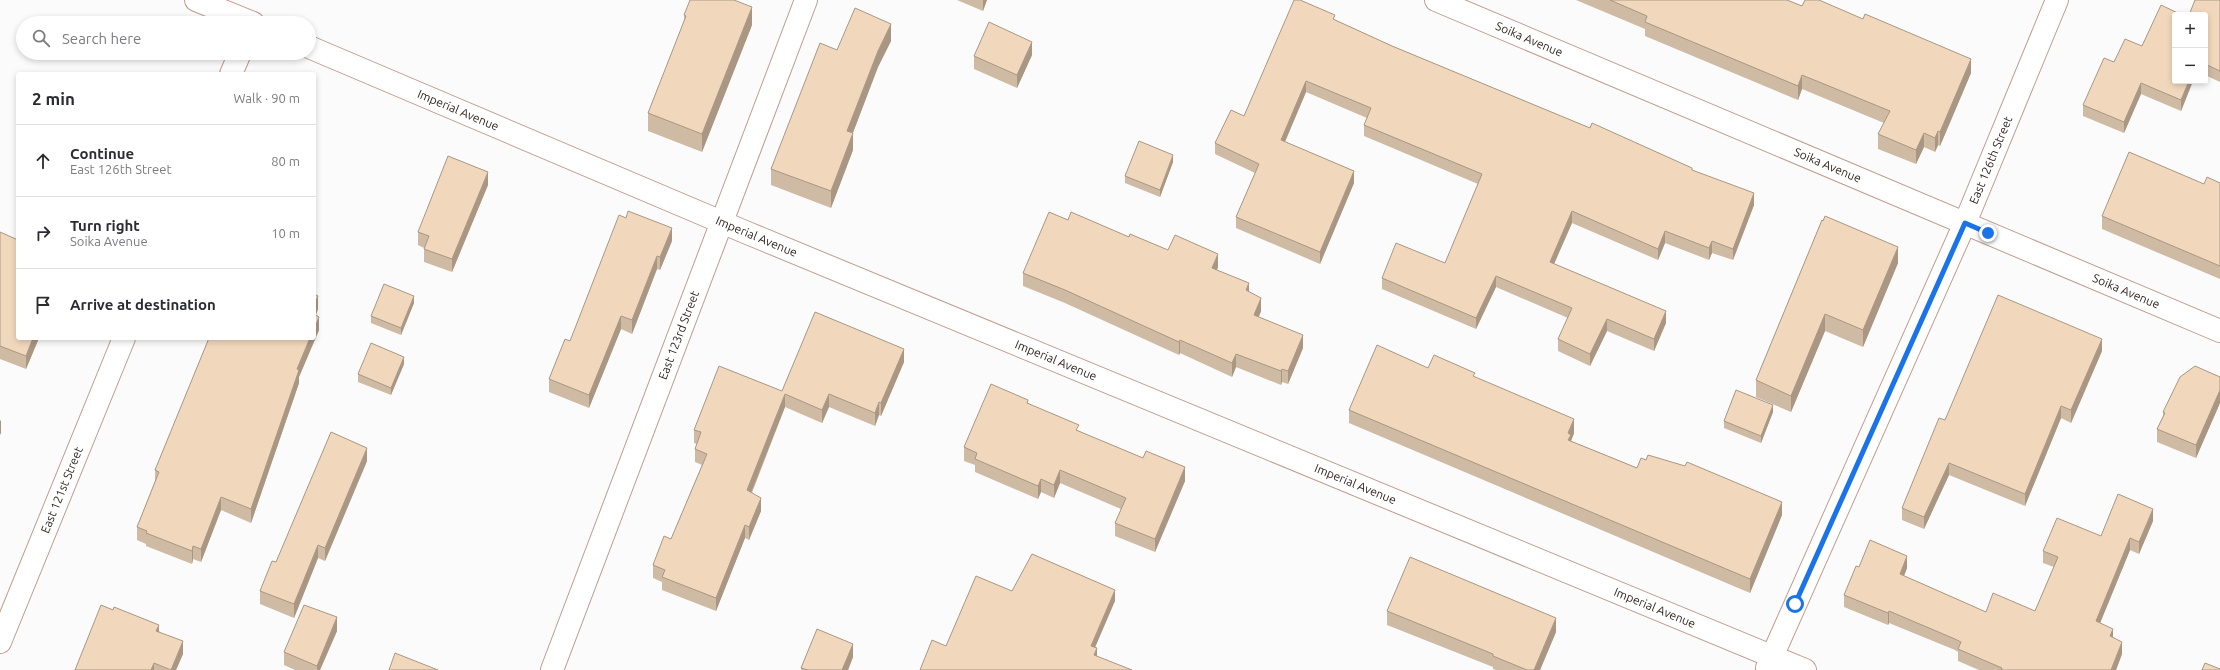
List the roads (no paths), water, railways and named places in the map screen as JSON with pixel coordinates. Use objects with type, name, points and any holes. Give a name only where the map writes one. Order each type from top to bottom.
[{"type":"street","points":[[196,0],[235,16]]},
{"type":"street","name":"East 123rd Street","points":[[557,668],[806,0]]},
{"type":"street","name":"Soika Avenue","points":[[1436,0],[2220,332]]},
{"type":"street","name":"East 126th Street","points":[[1769,663],[1965,223],[2057,0]]},
{"type":"street","name":"Imperial Avenue","points":[[316,50],[1769,663],[1806,670]]},
{"type":"street","points":[[232,72],[237,60]]},
{"type":"street","name":"East 121st Street","points":[[0,642],[123,340]]}]
